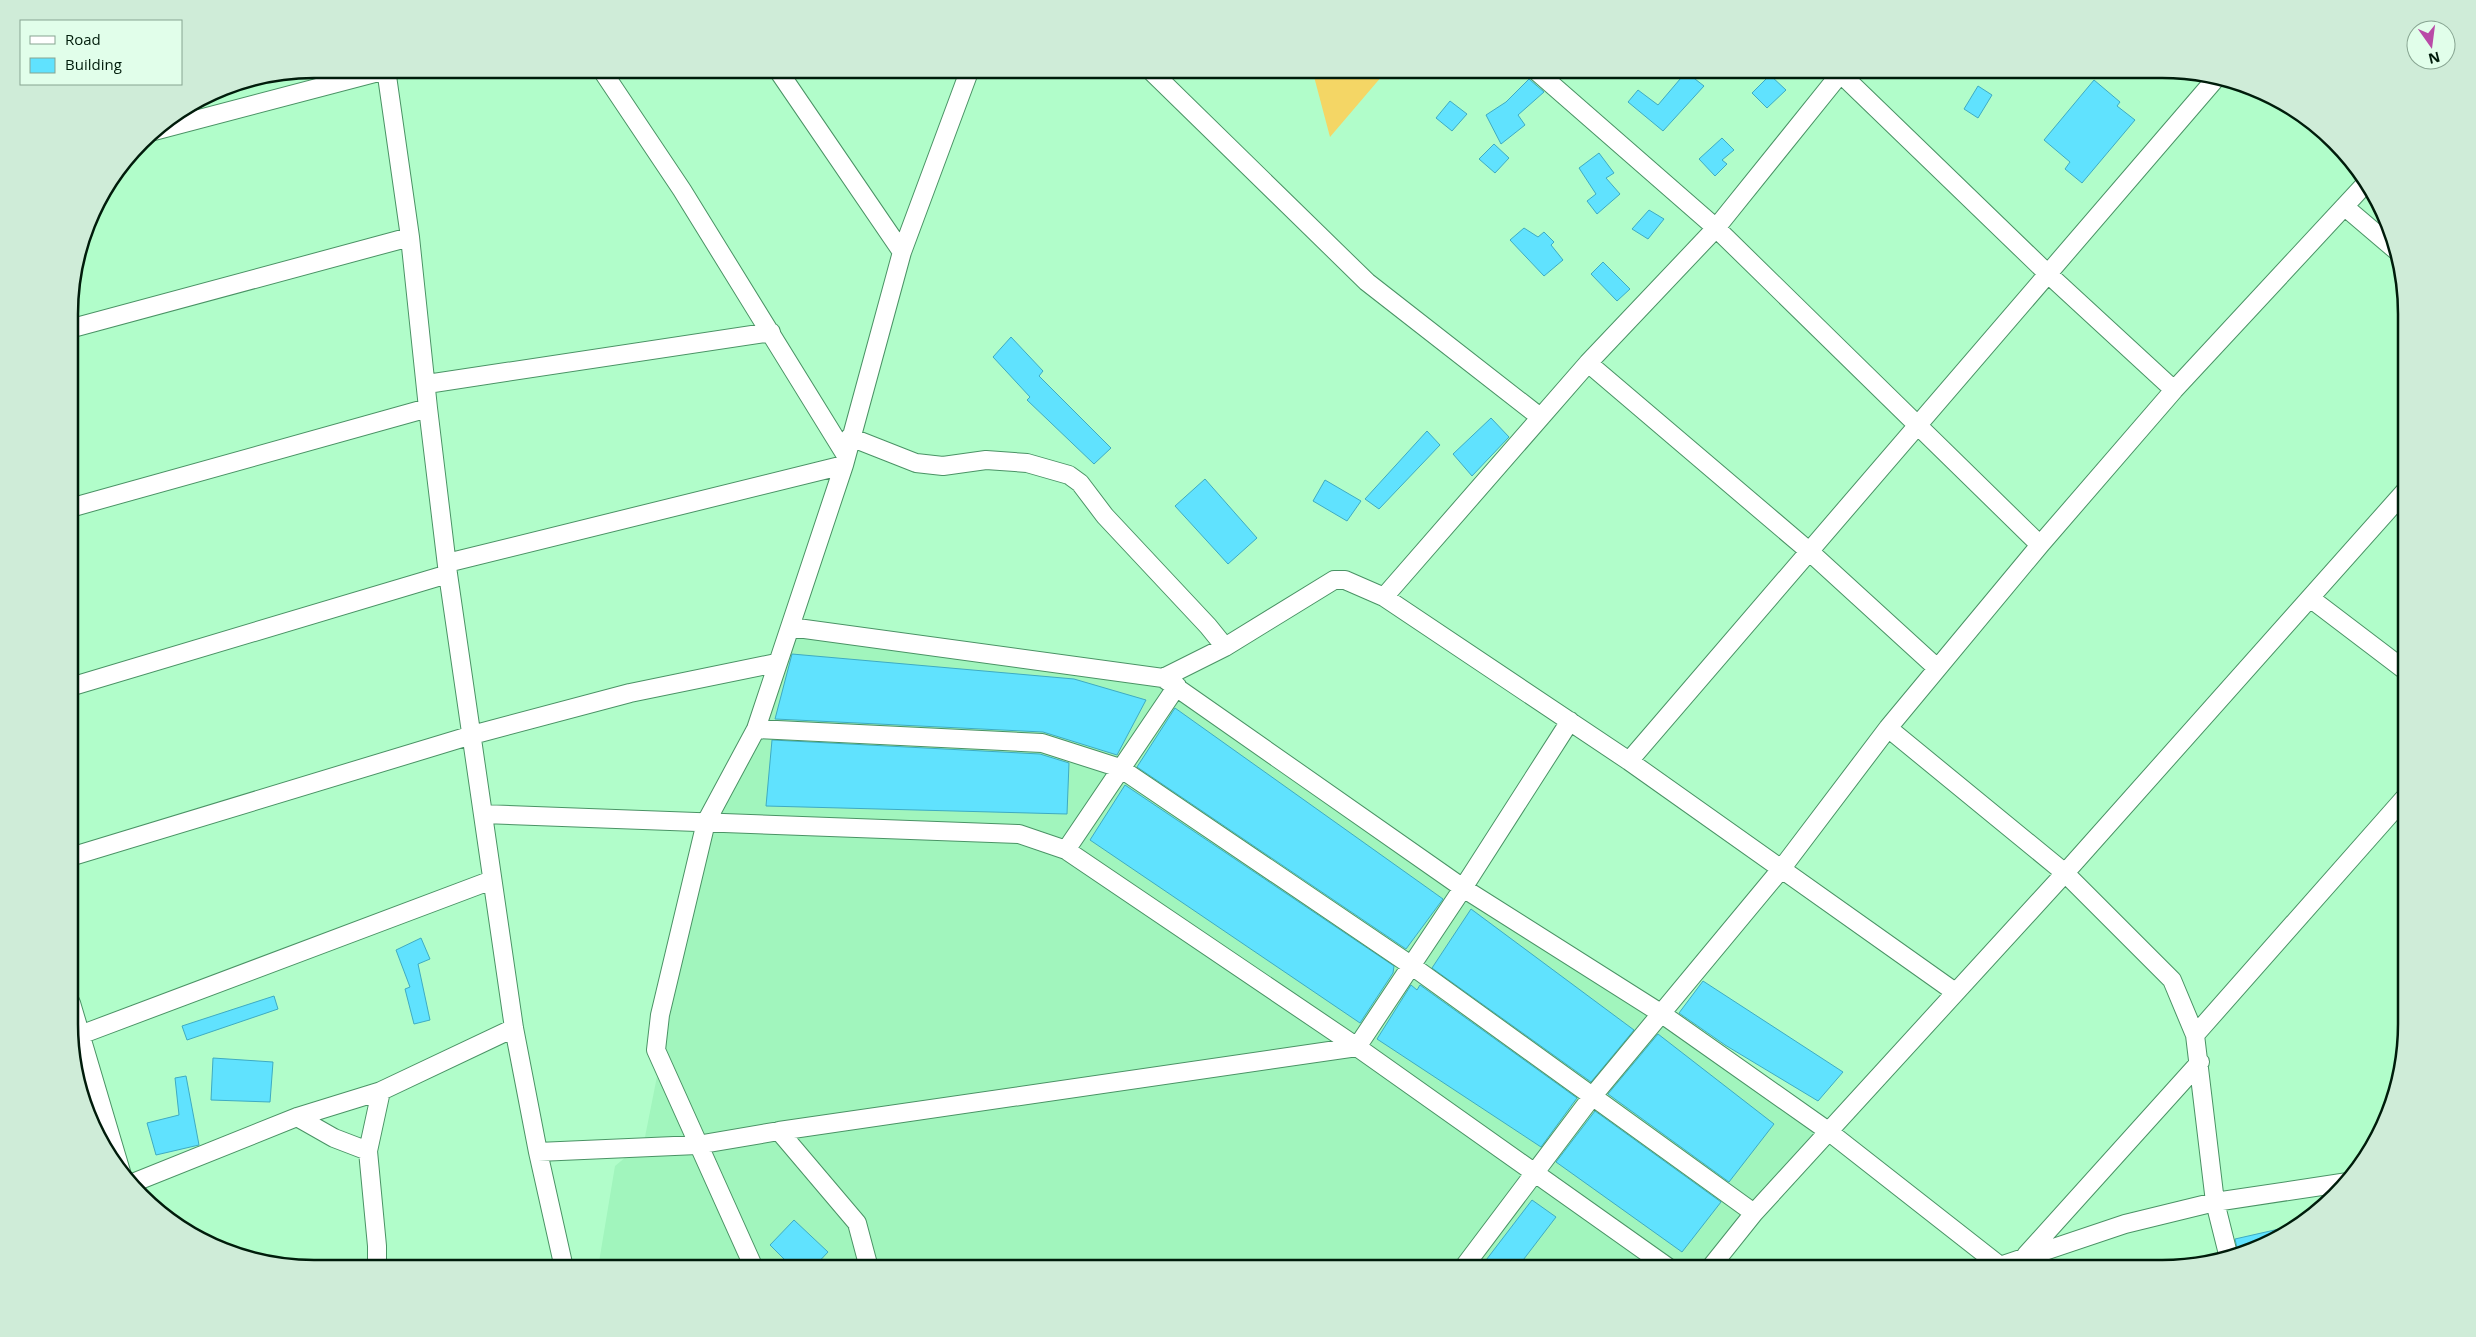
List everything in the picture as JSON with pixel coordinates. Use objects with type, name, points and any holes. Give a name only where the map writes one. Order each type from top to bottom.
[{"type":"street","points":[[169,127],[352,78]]},
{"type":"street","points":[[387,78],[410,237],[427,384],[428,408],[448,568],[492,880],[514,1028],[538,1152],[562,1260]]},
{"type":"street","points":[[607,78],[682,190],[846,452]]},
{"type":"street","points":[[783,78],[902,252]]},
{"type":"street","points":[[750,1260],[656,1050],[660,1015],[706,822],[756,729],[846,452],[902,252],[967,78]]},
{"type":"street","points":[[1158,78],[1367,282],[1540,417]]},
{"type":"street","points":[[1544,78],[1716,228],[1916,426],[2040,545]]},
{"type":"street","points":[[1384,597],[1588,363],[1716,228],[1836,78]]},
{"type":"street","points":[[1849,78],[2047,273],[2174,390]]},
{"type":"street","points":[[1630,761],[2212,83]]},
{"type":"street","points":[[1469,1260],[1591,1098],[1782,868],[1888,728],[1937,668],[2174,390],[2362,188]]},
{"type":"street","points":[[2346,207],[2387,243]]},
{"type":"street","points":[[78,327],[410,237]]},
{"type":"street","points":[[427,384],[771,332]]},
{"type":"street","points":[[1588,363],[1810,552],[1937,668]]},
{"type":"street","points":[[78,506],[428,408]]},
{"type":"street","points":[[78,684],[448,568],[846,452],[916,464],[942,466],[986,460],[1027,464],[1069,475],[1080,483],[1106,516],[1225,647]]},
{"type":"street","points":[[1716,1260],[1754,1213],[1828,1130],[2065,873],[2398,499]]},
{"type":"street","points":[[1066,850],[1120,768],[1170,682],[1334,580],[1345,580],[1384,597],[1630,761],[1955,992]]},
{"type":"street","points":[[2310,598],[2398,665]]},
{"type":"street","points":[[790,627],[1170,682],[1463,888],[1662,1014],[1828,1130],[1987,1260]]},
{"type":"street","points":[[78,855],[472,735],[630,693],[776,663]]},
{"type":"street","points":[[538,1152],[698,1145],[779,1131],[1357,1047],[1463,888],[1570,721]]},
{"type":"street","points":[[1888,728],[2065,873],[2172,980],[2195,1035],[2200,1062],[2215,1202],[2227,1250]]},
{"type":"street","points":[[756,729],[1042,743],[1120,768],[1412,966],[1591,1098],[1754,1213]]},
{"type":"street","points":[[2195,1035],[2398,805]]},
{"type":"street","points":[[484,814],[1019,834],[1066,850],[1357,1047],[1535,1171],[1658,1260]]},
{"type":"street","points":[[80,1035],[492,880]]},
{"type":"street","points":[[78,1028],[114,1150]]},
{"type":"street","points":[[138,1181],[297,1117],[381,1090],[514,1028]]},
{"type":"street","points":[[2025,1257],[2200,1062]]},
{"type":"street","points":[[377,1260],[368,1152],[381,1090]]},
{"type":"street","points":[[297,1117],[334,1138],[368,1152]]},
{"type":"street","points":[[779,1131],[857,1223],[867,1260]]},
{"type":"street","points":[[2016,1260],[2125,1224],[2215,1202],[2335,1184]]},
{"type":"shaded area","points":[[1314,78],[1380,78],[1330,137]]},
{"type":"shaded area","points":[[779,629],[1170,684],[1830,1133],[1727,1260],[599,1260],[615,1166],[644,1142],[665,1036],[711,836]]},
{"type":"building","points":[[1681,78],[1694,78],[1704,86],[1663,131],[1628,102],[1638,90],[1658,105]]},
{"type":"building","points":[[1767,78],[1773,78],[1786,90],[1767,108],[1752,93]]},
{"type":"building","points":[[1529,79],[1544,92],[1518,115],[1525,125],[1501,144],[1486,115],[1506,102]]},
{"type":"building","points":[[2094,80],[2120,102],[2117,106],[2135,120],[2082,183],[2065,169],[2070,162],[2044,140]]},
{"type":"building","points":[[1978,86],[1992,95],[1978,118],[1964,109]]},
{"type":"building","points":[[1450,101],[1467,114],[1452,131],[1436,118]]},
{"type":"building","points":[[1722,138],[1734,150],[1722,160],[1727,164],[1715,176],[1699,159]]},
{"type":"building","points":[[1494,144],[1509,158],[1495,173],[1479,159]]},
{"type":"building","points":[[1599,153],[1614,173],[1606,178],[1620,194],[1597,214],[1587,201],[1596,194],[1579,168]]},
{"type":"building","points":[[1649,210],[1664,219],[1648,239],[1632,229]]},
{"type":"building","points":[[1524,228],[1538,237],[1544,232],[1554,242],[1551,245],[1563,260],[1544,276],[1510,240]]},
{"type":"building","points":[[1603,262],[1630,289],[1617,301],[1591,274]]},
{"type":"building","points":[[1011,337],[1043,371],[1039,376],[1111,448],[1094,464],[1027,400],[1030,397],[993,357]]},
{"type":"building","points":[[1491,418],[1509,437],[1472,476],[1453,454]]},
{"type":"building","points":[[1427,431],[1440,445],[1379,509],[1365,499]]},
{"type":"building","points":[[1205,479],[1257,538],[1228,564],[1175,506]]},
{"type":"building","points":[[1325,480],[1361,501],[1347,521],[1313,501]]},
{"type":"building","points":[[792,654],[1074,679],[1146,700],[1117,755],[1043,732],[775,719]]},
{"type":"building","points":[[1175,708],[1443,899],[1406,949],[1137,767]]},
{"type":"building","points":[[772,740],[1040,754],[1069,763],[1067,814],[766,806]]},
{"type":"building","points":[[1125,785],[1394,966],[1393,973],[1360,1023],[1090,840]]},
{"type":"building","points":[[1471,909],[1634,1030],[1591,1082],[1432,968]]},
{"type":"building","points":[[421,938],[430,959],[418,964],[430,1020],[414,1024],[405,989],[410,987],[396,950]]},
{"type":"building","points":[[1703,981],[1843,1072],[1818,1101],[1725,1045],[1679,1013]]},
{"type":"building","points":[[1411,985],[1417,990],[1420,985],[1577,1098],[1541,1147],[1377,1039]]},
{"type":"building","points":[[274,996],[278,1009],[187,1040],[182,1026]]},
{"type":"building","points":[[1658,1034],[1774,1124],[1729,1182],[1608,1094]]},
{"type":"building","points":[[213,1058],[273,1062],[270,1102],[211,1100]]},
{"type":"building","points":[[186,1076],[199,1145],[156,1155],[147,1123],[179,1115],[175,1078]]},
{"type":"building","points":[[1595,1111],[1721,1202],[1682,1252],[1556,1162]]},
{"type":"building","points":[[1532,1200],[1556,1217],[1523,1260],[1486,1260]]},
{"type":"building","points":[[794,1220],[828,1252],[820,1260],[785,1260],[770,1245]]},
{"type":"building","points":[[2278,1229],[2253,1242],[2237,1247],[2235,1239]]}]
